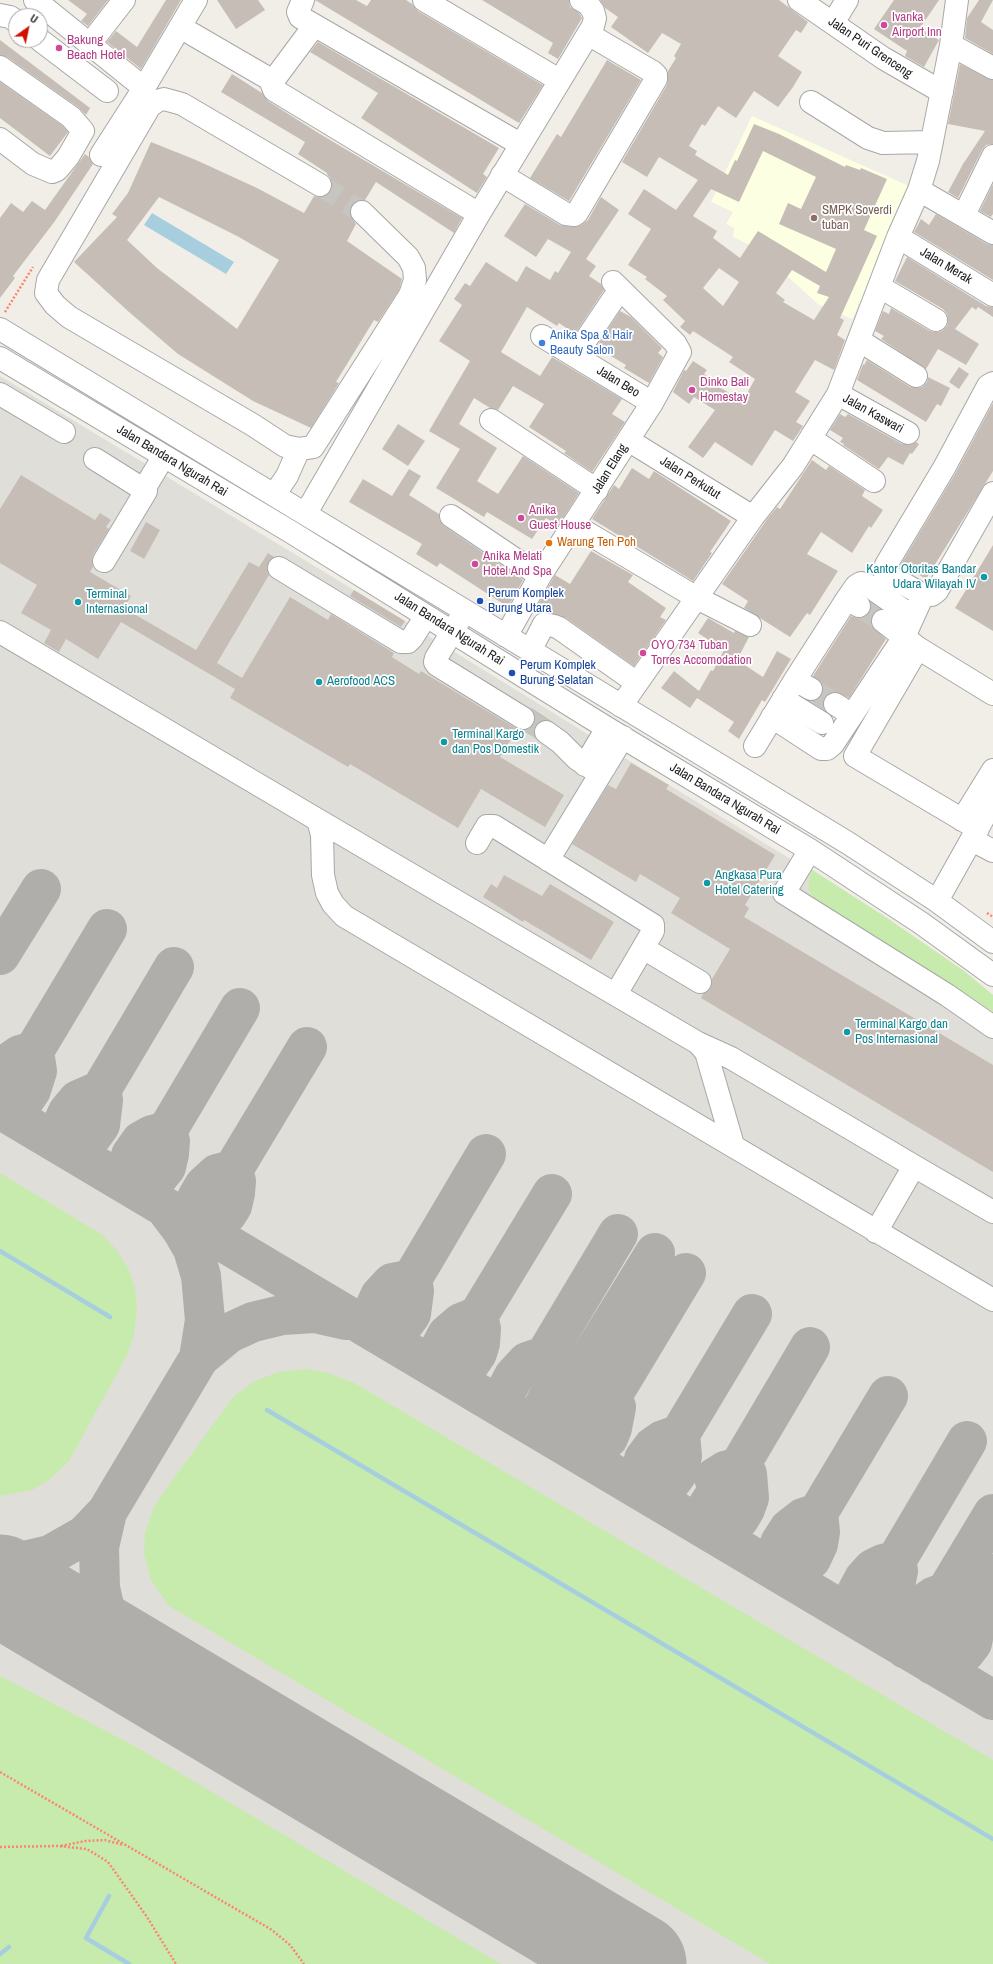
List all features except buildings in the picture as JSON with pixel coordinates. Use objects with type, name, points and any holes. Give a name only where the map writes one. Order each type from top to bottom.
[{"type":"street","points":[[36,0],[89,45],[144,88]]},
{"type":"street","points":[[89,45],[124,0]]},
{"type":"street","points":[[101,155],[144,88],[196,0]]},
{"type":"street","points":[[303,0],[298,14],[314,26],[520,144]]},
{"type":"street","points":[[424,0],[559,80]]},
{"type":"street","points":[[306,513],[520,144],[595,22],[590,6],[581,0]]},
{"type":"street","name":"Jalan Puri Grenceng","points":[[799,0],[883,58],[942,92]]},
{"type":"street","points":[[833,23],[847,0]]},
{"type":"street","points":[[621,706],[753,517],[793,466],[838,394],[860,340],[898,237],[919,190],[932,142],[951,45],[956,8]]},
{"type":"street","points":[[314,26],[273,81],[272,88],[479,214]]},
{"type":"street","points":[[180,27],[273,81]]},
{"type":"street","points":[[502,175],[569,216],[577,213],[656,79],[656,75],[653,72],[588,34]]},
{"type":"street","points":[[951,45],[993,68]]},
{"type":"street","points":[[48,46],[107,91]]},
{"type":"street","points":[[0,67],[71,117],[83,131],[68,157],[57,170],[52,172],[33,164],[0,139]]},
{"type":"street","points":[[320,185],[182,104],[164,98],[150,106],[48,280],[46,293],[55,305],[69,317],[254,425],[285,446],[299,449],[313,447],[319,441],[410,295],[415,280],[414,268],[408,257],[362,212]]},
{"type":"street","points":[[811,102],[868,138],[883,143],[932,142]]},
{"type":"street","points":[[964,215],[993,156]]},
{"type":"street","points":[[919,190],[993,233]]},
{"type":"street","name":"Jalan Merak","points":[[898,237],[993,295]]},
{"type":"street","name":"Jalan Elang","points":[[510,630],[540,576],[652,403],[680,352],[675,343],[617,285],[575,356]]},
{"type":"street","points":[[880,287],[936,320]]},
{"type":"street","name":"Jalan Bandara Ngurah Rai","points":[[0,329],[306,513],[465,611],[510,630],[530,651],[841,839],[937,901],[993,942]]},
{"type":"street","name":"Jalan Beo","points":[[542,336],[652,403]]},
{"type":"street","points":[[860,340],[916,376]]},
{"type":"street","name":"Jalan Bandara Ngurah Rai","points":[[2,365],[164,456],[615,733],[810,850],[921,923],[993,975]]},
{"type":"street","points":[[993,382],[988,386],[944,468],[884,569],[885,573],[923,595],[932,595],[937,591],[993,493]]},
{"type":"street","points":[[0,394],[64,432]]},
{"type":"street","name":"Jalan Kaswari","points":[[838,394],[908,433]]},
{"type":"street","points":[[113,426],[126,405]]},
{"type":"street","points":[[491,420],[597,490]]},
{"type":"street","points":[[811,439],[874,481]]},
{"type":"street","name":"Jalan Perkutut","points":[[628,440],[753,517]]},
{"type":"street","points":[[274,495],[287,476],[299,449]]},
{"type":"street","points":[[104,561],[144,496],[146,491],[144,489],[164,456]]},
{"type":"street","points":[[95,459],[144,489]]},
{"type":"street","points":[[451,516],[540,576]]},
{"type":"street","points":[[574,525],[697,598],[750,625]]},
{"type":"street","points":[[279,568],[401,642],[408,642],[412,638],[426,616]]},
{"type":"street","points":[[755,746],[783,699],[803,684],[853,603],[856,586],[861,583],[866,584],[913,617]]},
{"type":"street","points":[[855,756],[911,642],[913,617],[923,595]]},
{"type":"street","points":[[465,611],[435,662],[437,665],[523,718]]},
{"type":"street","points":[[883,621],[911,642],[993,694]]},
{"type":"street","points":[[510,630],[544,624],[560,628],[637,683]]},
{"type":"street","points":[[530,651],[544,624]]},
{"type":"street","points":[[0,632],[698,1043],[731,1058],[993,1212]]},
{"type":"street","points":[[772,717],[821,749],[827,749],[833,744],[844,709],[911,642]]},
{"type":"street","points":[[783,699],[822,723]]},
{"type":"street","points":[[546,732],[595,766]]},
{"type":"street","points":[[548,860],[595,766],[615,733]]},
{"type":"street","points":[[833,744],[855,756],[971,829],[993,851]]},
{"type":"street","points":[[937,901],[971,829],[993,770]]},
{"type":"street","points":[[971,829],[993,801]]},
{"type":"street","points":[[318,820],[322,835],[323,875],[327,893],[333,904],[344,916],[993,1300]]},
{"type":"street","points":[[477,843],[487,826],[490,825],[651,923],[654,928],[616,994]]},
{"type":"street","points":[[810,850],[784,893],[947,996],[993,1027]]},
{"type":"street","points":[[643,948],[700,982]]},
{"type":"street","points":[[698,1043],[706,1052],[733,1145]]},
{"type":"street","points":[[876,1232],[914,1166]]},
{"type":"path","points":[[0,1772],[272,1930],[290,1945],[304,1964]]},
{"type":"path","points":[[58,1846],[85,1841],[106,1840],[127,1846]]},
{"type":"path","points":[[0,1847],[58,1846],[87,1848],[108,1862],[147,1918],[176,1964]]},
{"type":"shaded area","name":"SMPK Soverdi tuban","points":[[752,116],[913,188],[852,319],[818,304],[785,274],[766,253],[733,237],[734,228],[726,224],[733,212],[711,202]]},
{"type":"shaded area","points":[[0,376],[354,590],[589,735],[584,744],[600,754],[548,838],[565,847],[620,755],[884,916],[964,971],[993,995],[993,1964],[0,1964]]},
{"type":"green space","points":[[811,869],[884,916],[964,971],[993,995],[993,1012],[934,973],[820,903],[812,896],[808,889]]},
{"type":"green space","points":[[0,1173],[101,1234],[115,1248],[128,1268],[135,1288],[137,1309],[134,1335],[127,1355],[69,1461],[49,1480],[32,1490],[0,1496]]},
{"type":"green space","points":[[307,1369],[328,1373],[354,1383],[993,1760],[993,1964],[770,1964],[169,1606],[151,1580],[144,1554],[145,1533],[153,1510],[161,1496],[234,1396],[255,1381],[278,1372]]},
{"type":"green space","points":[[0,1676],[133,1745],[501,1964],[0,1964]]},
{"type":"water","points":[[152,213],[234,262],[226,274],[144,225]]},
{"type":"waterway","points":[[0,1251],[110,1317]]},
{"type":"waterway","points":[[267,1410],[993,1839]]},
{"type":"waterway","points":[[109,1896],[86,1938],[129,1964]]},
{"type":"waterway","points":[[0,1954],[9,1947]]},
{"type":"taxiway","points":[[0,955],[41,889]]},
{"type":"taxiway","points":[[0,1073],[4,1066],[20,1055],[34,1051],[107,929]]},
{"type":"taxiway","points":[[60,1144],[63,1123],[68,1112],[78,1100],[101,1090],[174,967]]},
{"type":"taxiway","points":[[129,1185],[128,1173],[131,1155],[141,1141],[152,1135],[167,1131],[240,1008]]},
{"type":"taxiway","points":[[194,1223],[193,1212],[197,1198],[204,1186],[217,1174],[233,1170],[307,1047]]},
{"type":"taxiway","points":[[7,1113],[25,1099],[31,1090],[37,1071],[34,1051]]},
{"type":"taxiway","points":[[75,1153],[87,1143],[100,1125],[103,1100],[101,1090]]},
{"type":"taxiway","points":[[0,1109],[993,1700]]},
{"type":"taxiway","points":[[140,1191],[157,1178],[166,1167],[170,1141],[167,1131]]},
{"type":"taxiway","points":[[372,1330],[372,1314],[380,1296],[392,1283],[412,1279],[486,1154]]},
{"type":"taxiway","points":[[207,1232],[227,1214],[232,1206],[236,1181],[233,1170]]},
{"type":"taxiway","points":[[438,1369],[438,1352],[447,1335],[461,1323],[478,1316],[552,1194]]},
{"type":"taxiway","points":[[167,1210],[182,1230],[193,1249],[201,1276],[205,1320],[199,1358]]},
{"type":"taxiway","points":[[505,1409],[506,1391],[514,1376],[527,1362],[545,1356],[618,1234]]},
{"type":"taxiway","points":[[542,1431],[544,1406],[549,1396],[566,1380],[580,1375],[655,1253]]},
{"type":"taxiway","points":[[574,1450],[573,1440],[578,1420],[588,1407],[600,1400],[612,1396],[686,1273]]},
{"type":"taxiway","points":[[386,1338],[403,1325],[411,1314],[414,1291],[412,1279]]},
{"type":"taxiway","points":[[107,1512],[199,1358],[229,1333],[253,1322],[282,1315],[315,1313],[346,1320]]},
{"type":"taxiway","points":[[641,1490],[640,1478],[644,1459],[653,1447],[663,1440],[680,1434],[752,1314]]},
{"type":"taxiway","points":[[454,1379],[468,1366],[477,1353],[480,1343],[481,1329],[478,1316]]},
{"type":"taxiway","points":[[714,1478],[725,1471],[739,1467],[810,1347]]},
{"type":"taxiway","points":[[585,1457],[608,1438],[612,1428],[616,1407],[612,1396]]},
{"type":"taxiway","points":[[777,1571],[780,1543],[789,1529],[803,1518],[818,1513],[888,1396]]},
{"type":"taxiway","points":[[653,1497],[669,1484],[676,1475],[682,1456],[680,1434]]},
{"type":"taxiway","points":[[857,1619],[855,1604],[857,1592],[864,1579],[873,1569],[883,1564],[896,1561],[967,1441]]},
{"type":"taxiway","points":[[717,1535],[739,1519],[749,1498],[747,1474],[741,1476],[734,1478],[722,1485],[709,1504],[706,1519],[707,1529],[716,1526],[725,1519],[737,1504],[741,1485],[741,1476],[739,1467]]},
{"type":"taxiway","points":[[0,1564],[16,1563],[50,1555],[85,1535],[107,1512],[99,1547],[100,1588],[107,1619],[126,1650],[166,1685]]},
{"type":"taxiway","points":[[789,1578],[811,1559],[818,1544],[820,1532],[818,1513]]},
{"type":"taxiway","points":[[906,1649],[907,1630],[919,1607],[933,1597],[946,1592],[993,1514]]},
{"type":"taxiway","points":[[864,1623],[879,1614],[893,1595],[898,1571],[896,1561]]},
{"type":"taxiway","points":[[933,1665],[934,1644],[943,1624],[949,1617],[961,1609],[974,1606],[993,1574]]},
{"type":"taxiway","points":[[945,1671],[965,1652],[972,1643],[977,1618],[974,1606]]},
{"type":"runway","points":[[0,1585],[636,1964]]},
{"type":"tunnel","points":[[320,185],[362,212]]},
{"type":"tunnel","points":[[859,607],[883,621]]},
{"type":"tunnel","points":[[811,689],[835,704]]},
{"type":"tunnel","points":[[523,718],[546,732]]},
{"type":"place","name":"Ivanka Airport Inn","points":[[884,25]]},
{"type":"place","name":"Bakung Beach Hotel","points":[[59,48]]},
{"type":"place","name":"SMPK Soverdi tuban","points":[[814,218]]},
{"type":"place","name":"Anika Spa & Hair Beauty Salon","points":[[542,343]]},
{"type":"place","name":"Dinko Bali Homestay","points":[[692,390]]},
{"type":"place","name":"Anika Guest House","points":[[521,518]]},
{"type":"place","name":"Warung Ten Poh","points":[[549,543]]},
{"type":"place","name":"Anika Melati Hotel And Spa","points":[[475,564]]},
{"type":"place","name":"Kantor Otoritas Bandar Udara Wilayah IV","points":[[984,577]]},
{"type":"place","name":"Perum Komplek Burung Utara","points":[[480,601]]},
{"type":"place","name":"Terminal Internasional","points":[[78,602]]},
{"type":"place","name":"OYO 734 Tuban Torres Accomodation","points":[[643,653]]},
{"type":"place","name":"Perum Komplek Burung Selatan","points":[[512,673]]},
{"type":"place","name":"Aerofood ACS","points":[[319,682]]},
{"type":"place","name":"Terminal Kargo dan Pos Domestik","points":[[444,742]]},
{"type":"place","name":"Angkasa Pura Hotel Catering","points":[[707,883]]},
{"type":"place","name":"Terminal Kargo dan Pos Internasional","points":[[847,1032]]}]
